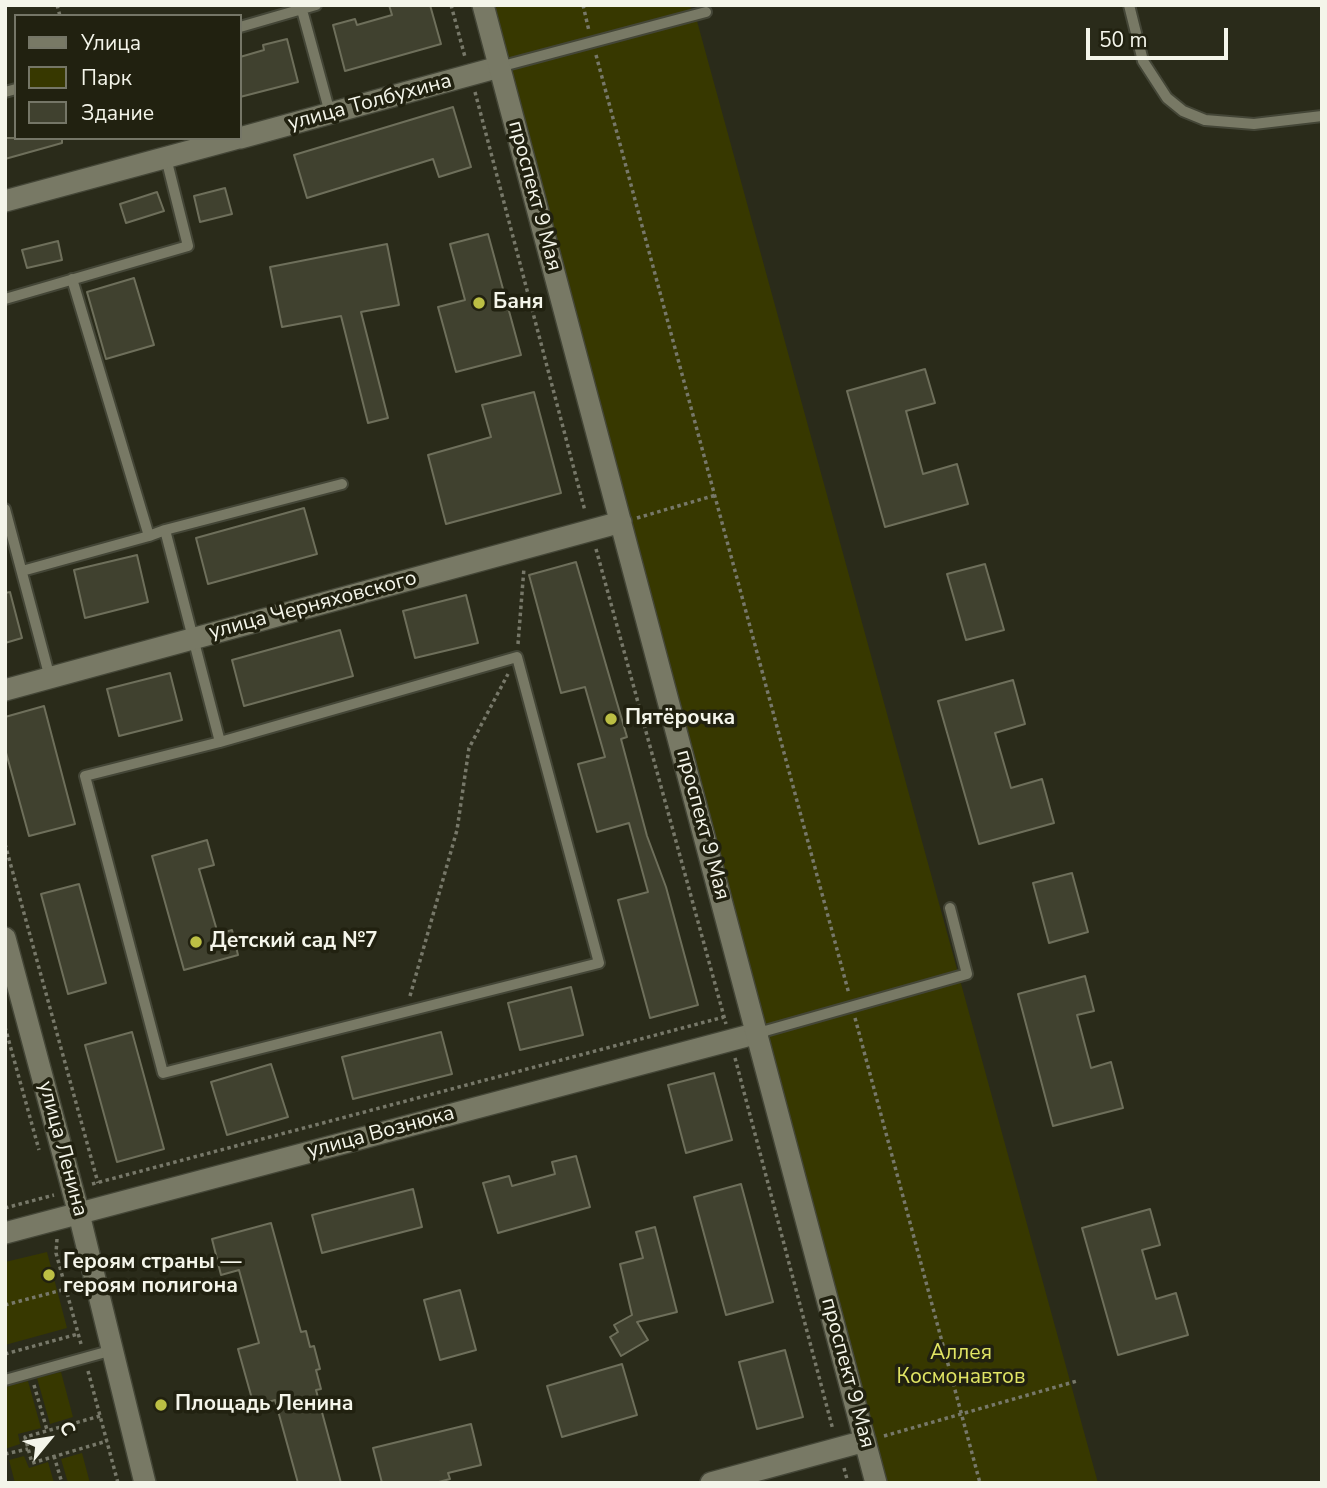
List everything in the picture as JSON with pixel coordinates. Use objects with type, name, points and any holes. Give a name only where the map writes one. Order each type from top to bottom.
[{"type":"street","name":"проспект 9 Мая","points":[[483,5],[876,1483]]},
{"type":"street","name":"улица Толбухина","points":[[242,137],[499,67]]},
{"type":"street","name":"улица Толбухина","points":[[5,201],[232,140]]},
{"type":"street","name":"улица Черняховского","points":[[5,690],[621,522]]},
{"type":"street","name":"улица Ленина","points":[[5,938],[62,1193],[79,1214],[145,1483]]},
{"type":"street","name":"улица Вознюка","points":[[5,1233],[758,1033]]},
{"type":"street","points":[[711,1483],[865,1441]]},
{"type":"lane","points":[[242,26],[316,5]]},
{"type":"lane","points":[[1129,5],[1143,61],[1167,98],[1183,111],[1205,120],[1254,124],[1322,116]]},
{"type":"lane","points":[[302,9],[330,113]]},
{"type":"lane","points":[[499,67],[706,12]]},
{"type":"lane","points":[[5,299],[188,246],[166,158]]},
{"type":"lane","points":[[72,279],[149,536]]},
{"type":"lane","points":[[22,572],[165,530],[342,484]]},
{"type":"lane","points":[[5,509],[50,678]]},
{"type":"lane","points":[[165,530],[220,742]]},
{"type":"lane","points":[[517,657],[599,962],[163,1073],[85,776],[220,742],[517,657]]},
{"type":"lane","points":[[758,1033],[967,974],[950,908]]},
{"type":"lane","points":[[5,1380],[113,1350]]},
{"type":"path","points":[[452,5],[848,1483]]},
{"type":"path","points":[[583,5],[980,1483]]},
{"type":"path","points":[[621,522],[716,495]]},
{"type":"path","points":[[406,1011],[457,830],[469,748],[517,657],[526,548]]},
{"type":"path","points":[[5,844],[98,1182],[102,1208]]},
{"type":"path","points":[[5,1208],[724,1017]]},
{"type":"path","points":[[5,1027],[41,1157]]},
{"type":"path","points":[[48,1183],[62,1193]]},
{"type":"path","points":[[59,1219],[62,1193]]},
{"type":"path","points":[[5,1305],[66,1289]]},
{"type":"path","points":[[5,1354],[78,1334]]},
{"type":"path","points":[[30,1372],[47,1430]]},
{"type":"path","points":[[865,1441],[962,1416],[1077,1381]]},
{"type":"path","points":[[100,1416],[25,1437],[32,1463],[107,1441]]},
{"type":"path","points":[[5,1454],[28,1448]]},
{"type":"path","points":[[54,1456],[61,1483]]},
{"type":"green space","name":"Аллея Космонавтов","points":[[491,5],[690,5],[695,22],[697,21],[1098,1483],[886,1483]]},
{"type":"green space","points":[[47,1252],[67,1328],[5,1345],[5,1262]]},
{"type":"green space","points":[[61,1372],[73,1417],[50,1424],[37,1378]]},
{"type":"green space","points":[[28,1381],[41,1428],[18,1434],[20,1444],[5,1449],[5,1387]]},
{"type":"green space","points":[[82,1453],[90,1483],[68,1483],[61,1459]]},
{"type":"green space","points":[[24,1456],[29,1468],[48,1462],[54,1483],[15,1483],[9,1460]]},
{"type":"building","points":[[389,5],[430,5],[441,44],[345,71],[333,25],[355,19],[357,25],[392,15]]},
{"type":"building","points":[[287,39],[298,82],[242,96],[242,56],[264,50],[263,45]]},
{"type":"building","points":[[453,107],[471,167],[439,177],[433,159],[307,198],[294,155]]},
{"type":"building","points":[[5,138],[62,140],[62,143],[5,159]]},
{"type":"building","points":[[225,188],[232,214],[200,222],[194,196]]},
{"type":"building","points":[[157,192],[164,211],[126,223],[120,204]]},
{"type":"building","name":"Баня","points":[[488,234],[521,355],[456,372],[438,307],[465,300],[450,244]]},
{"type":"building","points":[[58,241],[62,260],[27,268],[22,250]]},
{"type":"building","points":[[387,244],[399,305],[361,312],[388,418],[368,423],[341,316],[282,327],[270,267]]},
{"type":"building","points":[[134,278],[154,345],[106,359],[87,292]]},
{"type":"building","points":[[925,369],[935,403],[906,411],[923,474],[957,464],[968,504],[885,527],[847,391]]},
{"type":"building","points":[[534,392],[561,493],[446,524],[428,455],[491,437],[482,405]]},
{"type":"building","points":[[304,508],[317,554],[208,584],[196,538]]},
{"type":"building","points":[[137,555],[148,602],[85,618],[74,570]]},
{"type":"building","points":[[576,562],[627,737],[621,739],[647,836],[666,887],[698,1005],[650,1018],[618,900],[648,892],[629,823],[597,832],[578,764],[605,757],[585,687],[561,693],[529,575]]},
{"type":"building","points":[[985,564],[1004,630],[966,640],[947,574]]},
{"type":"building","points":[[10,592],[22,638],[5,643],[5,593]]},
{"type":"building","points":[[466,595],[478,643],[415,658],[403,611]]},
{"type":"building","points":[[340,630],[353,676],[244,706],[232,660]]},
{"type":"building","points":[[170,673],[182,720],[119,736],[107,689]]},
{"type":"building","points":[[1013,680],[1025,724],[995,733],[1011,788],[1042,779],[1054,823],[979,844],[938,701]]},
{"type":"building","points":[[44,706],[75,824],[29,836],[5,749],[5,717]]},
{"type":"building","points":[[207,840],[214,865],[199,869],[218,934],[232,930],[238,955],[184,970],[152,856]]},
{"type":"building","points":[[1072,873],[1088,932],[1049,943],[1033,883]]},
{"type":"building","points":[[79,884],[106,983],[68,994],[41,894]]},
{"type":"building","points":[[1085,976],[1094,1011],[1077,1015],[1091,1068],[1111,1062],[1123,1108],[1053,1126],[1018,994]]},
{"type":"building","points":[[571,987],[583,1035],[520,1050],[508,1003]]},
{"type":"building","points":[[132,1032],[164,1149],[117,1162],[85,1045]]},
{"type":"building","points":[[441,1032],[452,1074],[353,1099],[342,1057]]},
{"type":"building","points":[[271,1064],[288,1117],[227,1135],[211,1082]]},
{"type":"building","points":[[714,1073],[732,1140],[686,1153],[668,1085]]},
{"type":"building","points":[[576,1156],[590,1207],[498,1233],[483,1183],[509,1176],[512,1186],[555,1174],[552,1162]]},
{"type":"building","points":[[741,1184],[773,1302],[726,1315],[694,1197]]},
{"type":"building","points":[[413,1189],[422,1227],[322,1253],[312,1215]]},
{"type":"building","points":[[1150,1209],[1160,1245],[1142,1250],[1156,1299],[1176,1293],[1188,1335],[1118,1355],[1082,1228]]},
{"type":"building","points":[[271,1223],[301,1332],[306,1331],[310,1347],[314,1346],[320,1369],[316,1370],[321,1389],[316,1390],[341,1483],[298,1483],[275,1400],[254,1406],[238,1349],[259,1343],[239,1270],[221,1275],[212,1239]]},
{"type":"building","points":[[655,1227],[677,1312],[637,1322],[648,1340],[621,1356],[610,1337],[618,1332],[614,1325],[632,1315],[620,1264],[643,1258],[636,1232]]},
{"type":"building","points":[[460,1290],[476,1350],[440,1360],[424,1300]]},
{"type":"building","points":[[785,1350],[803,1417],[757,1429],[739,1362]]},
{"type":"building","points":[[622,1364],[637,1415],[562,1437],[547,1386]]},
{"type":"building","points":[[471,1424],[481,1465],[448,1473],[450,1479],[435,1483],[382,1483],[373,1448]]},
{"type":"place","name":"Баня","points":[[479,303]]},
{"type":"place","name":"Пятёрочка","points":[[611,719]]},
{"type":"place","name":"Детский сад №7","points":[[196,942]]},
{"type":"place","name":"Героям страны — героям полигона","points":[[49,1275]]},
{"type":"place","name":"Площадь Ленина","points":[[161,1405]]}]
